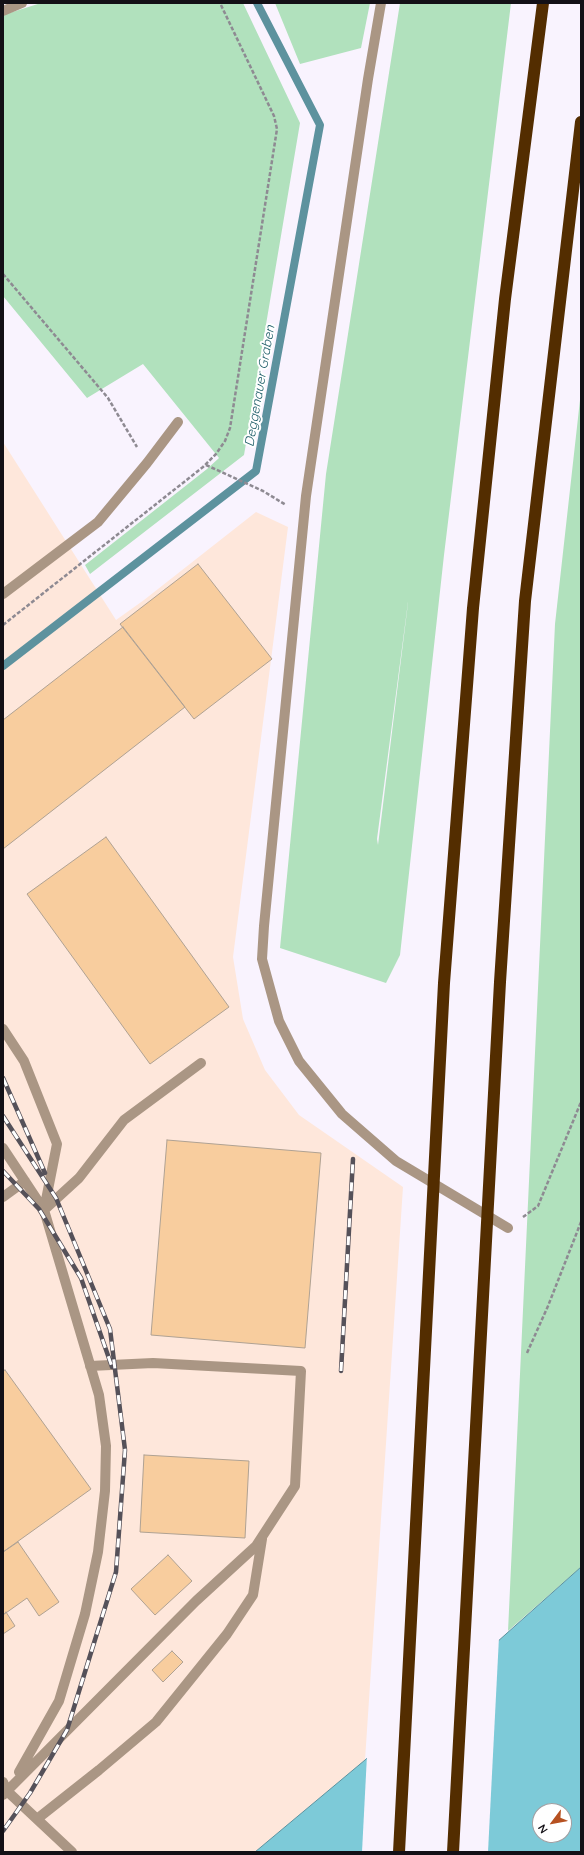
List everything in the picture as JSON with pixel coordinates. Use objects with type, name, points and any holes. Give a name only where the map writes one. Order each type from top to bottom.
[{"type":"highway","points":[[399,1852],[444,984],[473,608],[505,299],[543,3]]},
{"type":"highway","points":[[453,1852],[500,982],[525,601],[581,122]]},
{"type":"street","points":[[3,11],[22,3]]},
{"type":"street","points":[[380,3],[306,496],[262,959],[279,1021],[299,1061],[342,1114],[396,1161],[508,1228]]},
{"type":"street","points":[[3,594],[98,522],[147,463],[178,422]]},
{"type":"street","points":[[3,1029],[24,1061],[57,1144],[44,1210]]},
{"type":"street","points":[[44,1210],[79,1178],[124,1120],[201,1063]]},
{"type":"street","points":[[3,1148],[44,1210],[99,1395],[106,1446],[105,1491],[98,1552],[84,1614],[59,1701],[31,1754],[4,1789]]},
{"type":"street","points":[[3,1196],[25,1181]]},
{"type":"street","points":[[4,1789],[196,1601],[256,1546],[295,1486],[301,1371],[153,1363],[90,1366]]},
{"type":"street","points":[[37,1819],[156,1722],[227,1634],[253,1595],[263,1535]]},
{"type":"street","points":[[4,1789],[72,1852]]},
{"type":"path","points":[[3,625],[206,464],[225,441],[230,428],[277,129],[274,116],[220,3]]},
{"type":"path","points":[[3,274],[108,398],[147,463]]},
{"type":"path","points":[[206,464],[264,492]]},
{"type":"path","points":[[508,1228],[538,1206],[581,1102]]},
{"type":"path","points":[[527,1353],[548,1306],[581,1222]]},
{"type":"shaded area","points":[[3,442],[116,620],[144,600],[256,512],[288,527],[233,957],[243,1019],[265,1070],[299,1115],[403,1187],[365,1760],[255,1852],[3,1852]]},
{"type":"green space","points":[[41,3],[243,3],[300,123],[244,455],[90,574],[85,565],[219,458],[143,364],[87,398],[3,296],[3,15]]},
{"type":"green space","points":[[275,3],[370,3],[361,48],[300,64]]},
{"type":"green space","points":[[400,3],[511,3],[444,555],[400,955],[386,983],[280,948],[326,474]],"holes":[[[408,602],[378,845],[377,839]]]},
{"type":"green space","points":[[581,391],[581,1567],[508,1631],[555,624]]},
{"type":"water","points":[[581,1567],[581,1852],[255,1852],[365,1760]]},
{"type":"pier","points":[[499,1637],[488,1852],[362,1852],[367,1755]]},
{"type":"building","points":[[198,564],[272,659],[194,719],[120,624]]},
{"type":"building","points":[[123,627],[185,707],[3,849],[3,720]]},
{"type":"building","points":[[106,837],[229,1007],[150,1064],[27,894]]},
{"type":"building","points":[[167,1140],[321,1153],[305,1348],[151,1335]]},
{"type":"building","points":[[5,1370],[91,1489],[3,1552],[3,1371]]},
{"type":"building","points":[[144,1455],[249,1461],[245,1538],[140,1532]]},
{"type":"building","points":[[18,1542],[59,1602],[39,1616],[27,1598],[3,1615],[3,1552]]},
{"type":"building","points":[[168,1555],[192,1581],[155,1615],[131,1589]]},
{"type":"building","points":[[6,1612],[15,1626],[3,1634],[3,1615]]},
{"type":"building","points":[[172,1651],[183,1662],[163,1682],[152,1670]]},
{"type":"waterway","name":"Deggenauer Graben","points":[[3,666],[256,471],[320,125],[257,3]]},
{"type":"railway","points":[[3,1078],[45,1173]]},
{"type":"railway","points":[[3,1116],[56,1198],[110,1329],[125,1450],[116,1572],[67,1730],[30,1793],[3,1831]]},
{"type":"railway","points":[[341,1371],[353,1159]]},
{"type":"railway","points":[[3,1171],[39,1209],[81,1278],[112,1367]]}]
